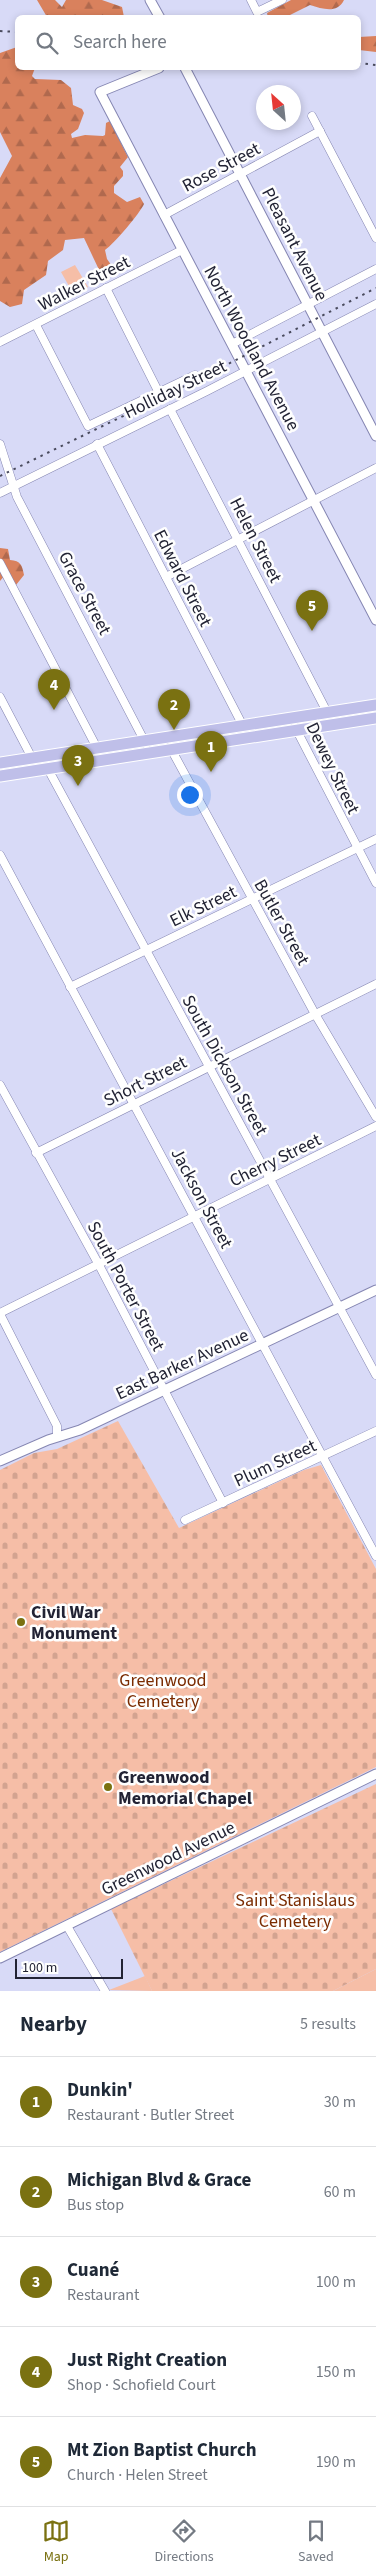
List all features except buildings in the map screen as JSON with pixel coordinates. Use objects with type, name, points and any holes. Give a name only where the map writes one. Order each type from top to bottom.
[{"type":"main road","points":[[0,763],[376,705]]},
{"type":"main road","points":[[0,776],[376,718]]},
{"type":"street","points":[[150,0],[158,15]]},
{"type":"street","points":[[250,0],[257,12],[282,0]]},
{"type":"street","name":"North Woodland Avenue","points":[[154,70],[100,92],[376,620]]},
{"type":"street","name":"Pleasant Avenue","points":[[187,70],[376,436]]},
{"type":"street","points":[[312,116],[376,238]]},
{"type":"street","name":"Rose Street","points":[[164,215],[320,131]]},
{"type":"street","name":"Walker Street","points":[[0,342],[182,250]]},
{"type":"street","points":[[232,344],[376,269]]},
{"type":"street","points":[[106,288],[159,393]]},
{"type":"street","name":"Holliday Street","points":[[0,493],[376,304]]},
{"type":"street","name":"Holliday Street","points":[[36,325],[88,426],[195,375]]},
{"type":"street","name":"Helen Street","points":[[170,409],[327,712]]},
{"type":"street","name":"Grace Street","points":[[0,444],[17,497],[146,740],[147,753]]},
{"type":"street","name":"Edward Street","points":[[97,444],[243,726]]},
{"type":"street","points":[[166,577],[376,468]]},
{"type":"street","points":[[0,563],[97,748]]},
{"type":"street","points":[[0,697],[32,758]]},
{"type":"street","name":"Dewey Street","points":[[294,718],[295,731],[376,883]]},
{"type":"street","name":"Butler Street","points":[[169,737],[171,750],[315,1014],[376,1118]]},
{"type":"street","name":"South Dickson Street","points":[[48,769],[376,1375]]},
{"type":"street","name":"Elk Street","points":[[70,987],[376,839]]},
{"type":"street","name":"Jackson Street","points":[[0,855],[376,1556]]},
{"type":"street","name":"Short Street","points":[[36,1153],[376,984]]},
{"type":"street","name":"South Porter Street","points":[[0,1085],[99,1265],[223,1503]]},
{"type":"street","name":"Cherry Street","points":[[0,1314],[376,1126]]},
{"type":"street","name":"East Barker Avenue","points":[[0,1461],[57,1437],[80,1430],[376,1290]]},
{"type":"street","points":[[0,1314],[57,1426],[57,1437]]},
{"type":"street","name":"Plum Street","points":[[186,1520],[376,1431]]},
{"type":"street","name":"Greenwood Avenue","points":[[0,1958],[376,1774]]},
{"type":"street","points":[[67,1926],[105,1991]]},
{"type":"green space","points":[[37,0],[55,0],[62,7],[66,0],[102,0],[122,7],[124,15],[46,15]]},
{"type":"green space","points":[[291,0],[344,0],[334,9],[310,5],[290,15],[268,15],[267,13]]},
{"type":"green space","points":[[376,36],[376,52],[361,50],[361,37]]},
{"type":"green space","points":[[15,48],[15,70],[34,70],[32,76],[35,79],[61,80],[71,88],[73,105],[82,109],[84,113],[78,129],[71,134],[72,138],[85,135],[103,136],[105,135],[106,123],[110,121],[128,157],[120,167],[123,171],[123,176],[114,186],[114,193],[127,202],[140,197],[144,204],[126,228],[105,250],[107,259],[114,269],[113,274],[108,277],[101,274],[84,238],[65,240],[63,250],[48,261],[46,275],[24,290],[22,304],[10,307],[0,301],[0,178],[12,156],[0,132],[0,53]]},
{"type":"green space","points":[[75,265],[88,287],[74,295],[61,272]]},
{"type":"green space","points":[[0,548],[8,549],[10,560],[17,561],[22,566],[24,575],[16,585],[5,575],[0,581]]},
{"type":"green space","name":"Greenwood Cemetery","points":[[118,1421],[179,1528],[304,1470],[321,1465],[376,1569],[376,1767],[0,1952],[0,1470],[34,1453],[57,1449]]},
{"type":"green space","name":"Saint Stanislaus Cemetery","points":[[376,1784],[376,1969],[333,1991],[152,1991],[111,1909]]},
{"type":"green space","points":[[376,1969],[376,1991],[333,1991]]},
{"type":"green space","points":[[145,1976],[152,1991],[109,1990]]},
{"type":"railway","points":[[0,31],[15,32]]},
{"type":"railway","points":[[361,63],[376,65]]},
{"type":"railway","points":[[0,476],[195,381],[376,288]]},
{"type":"place","name":"Mt Zion Baptist Church","points":[[312,631]]},
{"type":"place","name":"Just Right Creation","points":[[54,710]]},
{"type":"place","name":"Michigan Blvd & Grace","points":[[174,730]]},
{"type":"place","name":"Dunkin'","points":[[211,772]]},
{"type":"place","name":"Cuané","points":[[78,786]]},
{"type":"place","name":"Civil War Monument","points":[[21,1622]]},
{"type":"place","name":"Greenwood Memorial Chapel","points":[[108,1787]]}]
